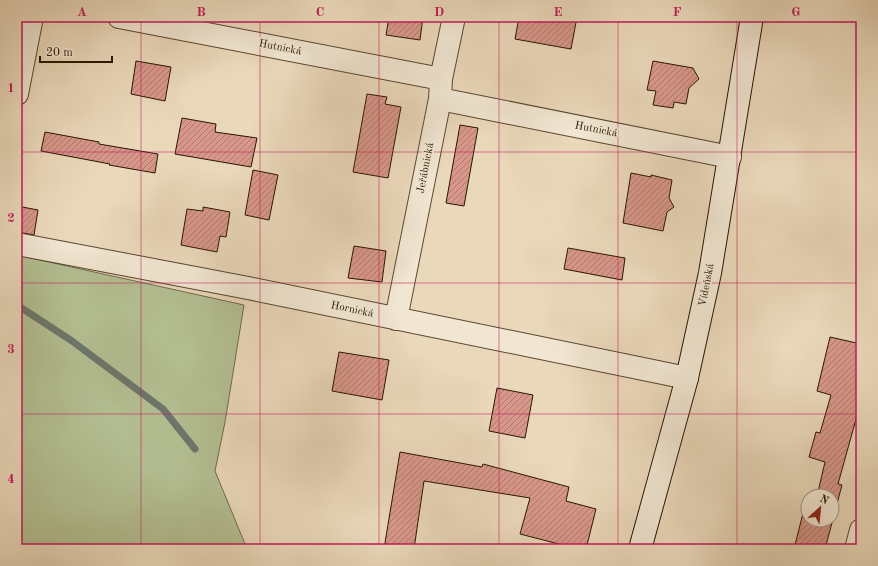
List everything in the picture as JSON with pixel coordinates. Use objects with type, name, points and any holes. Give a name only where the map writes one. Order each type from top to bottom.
[{"type":"street","points":[[17,94],[32,17]]},
{"type":"street","name":"Hutnická","points":[[119,17],[440,89],[730,157]]},
{"type":"street","name":"Jeřábnická","points":[[396,319],[454,17]]},
{"type":"street","name":"Vídeňská","points":[[640,549],[687,378],[710,273],[752,17]]},
{"type":"street","name":"Hornická","points":[[17,244],[248,288],[687,378]]},
{"type":"street","points":[[856,549],[861,530]]},
{"type":"green space","points":[[17,255],[244,305],[225,422],[215,471],[247,549],[17,549]]},
{"type":"building","points":[[389,17],[423,17],[420,40],[386,35]]},
{"type":"building","points":[[519,17],[577,17],[571,49],[515,39]]},
{"type":"building","points":[[136,61],[171,67],[165,101],[131,94]]},
{"type":"building","points":[[653,61],[693,68],[699,79],[689,88],[686,104],[674,102],[673,108],[653,105],[656,91],[647,90]]},
{"type":"building","points":[[367,94],[387,97],[385,104],[401,107],[388,178],[353,172]]},
{"type":"building","points":[[182,118],[216,124],[215,132],[257,138],[251,167],[175,154]]},
{"type":"building","points":[[460,125],[478,128],[464,206],[446,203]]},
{"type":"building","points":[[45,132],[99,142],[99,144],[158,154],[155,173],[41,151]]},
{"type":"building","points":[[253,170],[278,175],[269,220],[245,215]]},
{"type":"building","points":[[631,173],[651,177],[651,175],[672,180],[669,198],[674,207],[667,212],[663,231],[623,223]]},
{"type":"building","points":[[17,206],[38,210],[34,235],[17,232]]},
{"type":"building","points":[[203,207],[230,212],[226,237],[220,236],[217,252],[181,245],[187,209],[203,211]]},
{"type":"building","points":[[354,246],[386,251],[382,282],[348,278]]},
{"type":"building","points":[[568,248],[625,258],[622,280],[564,269]]},
{"type":"building","points":[[830,337],[861,344],[861,401],[838,484],[842,485],[840,493],[840,488],[819,488],[825,462],[809,457],[816,432],[820,433],[831,395],[817,391]]},
{"type":"building","points":[[339,352],[389,360],[382,400],[332,391]]},
{"type":"building","points":[[497,388],[533,395],[525,438],[489,431]]},
{"type":"building","points":[[400,452],[482,467],[483,464],[569,487],[566,501],[596,509],[586,549],[578,549],[520,534],[530,498],[424,481],[414,549],[384,549]]},
{"type":"building","points":[[800,525],[800,528],[831,528],[825,549],[794,549]]},
{"type":"waterway","points":[[17,305],[72,341],[163,409],[195,449]]}]
